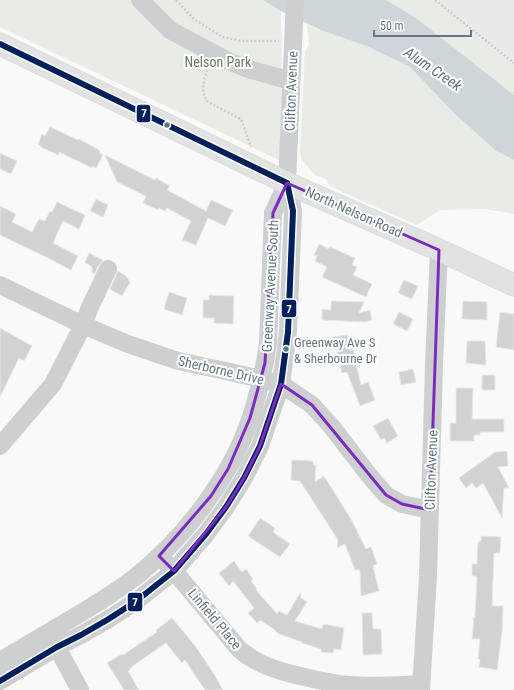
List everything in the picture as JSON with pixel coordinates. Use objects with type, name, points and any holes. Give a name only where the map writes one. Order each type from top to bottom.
[{"type":"main road","name":"North Nelson Road","points":[[0,44],[287,183],[514,285]]},
{"type":"street","points":[[140,0],[170,30],[228,62],[291,81]]},
{"type":"street","name":"Clifton Avenue","points":[[287,183],[291,81],[287,41],[295,0]]},
{"type":"street","name":"Greenway Avenue South","points":[[0,681],[111,594],[135,578],[171,545],[211,496],[228,469],[250,418],[261,380],[268,344],[273,213],[287,183]]},
{"type":"street","name":"Greenway Avenue South","points":[[0,661],[53,640],[81,635],[135,602],[174,571],[206,534],[226,507],[244,478],[260,446],[281,384],[288,332],[293,211],[287,183]]},
{"type":"street","name":"Clifton Avenue","points":[[421,687],[428,576],[439,250]]},
{"type":"street","points":[[0,446],[53,384],[83,325],[108,269]]},
{"type":"street","name":"Sherborne Drive","points":[[0,285],[83,325],[128,344],[178,361],[281,384],[312,405],[332,427],[386,495],[402,504],[430,510]]},
{"type":"street","name":"Linfield Place","points":[[159,556],[174,571],[246,656],[263,664],[302,677],[350,685],[421,687]]},
{"type":"street","points":[[53,640],[80,690]]},
{"type":"path","points":[[176,0],[195,20],[223,38],[241,42],[287,41]]},
{"type":"path","points":[[435,0],[514,63]]},
{"type":"path","points":[[212,53],[205,73],[203,88],[204,96],[208,102],[241,119],[250,147],[257,150]]},
{"type":"highlighted area","points":[[287,183],[439,250],[430,510],[402,504],[386,495],[312,405],[281,384],[260,446],[244,478],[226,507],[174,571],[159,556],[211,496],[228,469],[250,418],[265,363],[273,213]]},
{"type":"shaded area","points":[[437,0],[514,0],[514,59]]},
{"type":"green space","name":"Nelson Park","points":[[0,0],[281,0],[283,162],[0,27]]},
{"type":"green space","points":[[386,0],[437,0],[514,59],[514,95],[416,18]]},
{"type":"green space","points":[[307,24],[369,47],[410,67],[454,113],[496,151],[514,160],[514,214],[484,209],[440,210],[417,225],[349,195],[329,185],[326,179],[315,175],[302,160],[300,152],[305,52],[309,44]]},
{"type":"water","name":"Alum Creek","points":[[263,0],[386,0],[416,18],[514,95],[514,160],[496,151],[454,113],[410,67],[369,47],[321,30],[281,11]]},
{"type":"building","points":[[50,127],[78,140],[79,139],[99,150],[103,155],[96,168],[92,166],[92,168],[59,152],[58,155],[41,147],[38,144],[42,134],[45,136]]},
{"type":"building","points":[[0,153],[17,161],[11,174],[0,169]]},
{"type":"building","points":[[105,155],[155,180],[156,178],[170,186],[167,190],[206,211],[211,200],[233,210],[225,226],[208,218],[196,245],[182,240],[191,221],[167,208],[165,211],[159,208],[158,210],[143,203],[146,196],[117,182]]},
{"type":"building","points":[[96,199],[108,205],[103,217],[90,211]]},
{"type":"building","points":[[57,202],[85,215],[79,229],[63,221],[53,243],[78,256],[71,270],[0,235],[0,206],[16,214],[12,222],[32,232],[39,219],[45,221]]},
{"type":"building","points":[[319,244],[355,258],[352,265],[357,267],[353,275],[372,284],[366,297],[322,277],[327,267],[315,261],[317,256],[314,255]]},
{"type":"building","points":[[89,253],[103,260],[94,274],[92,273],[92,267],[85,262]]},
{"type":"building","points":[[118,271],[126,276],[130,282],[122,296],[110,289]]},
{"type":"building","points":[[404,280],[418,286],[412,299],[398,293]]},
{"type":"building","points":[[169,292],[187,298],[182,315],[164,309]]},
{"type":"building","points":[[209,295],[234,296],[233,324],[214,323],[214,318],[203,318],[203,300],[209,300]]},
{"type":"building","points":[[331,301],[364,302],[359,313],[370,310],[372,320],[364,322],[322,320],[322,309],[331,310]]},
{"type":"building","points":[[463,301],[487,302],[487,320],[462,319]]},
{"type":"building","points":[[399,312],[413,319],[407,331],[393,324]]},
{"type":"building","points":[[500,312],[514,314],[514,350],[496,347]]},
{"type":"building","points":[[0,328],[32,346],[24,361],[19,358],[0,397]]},
{"type":"building","points":[[347,335],[349,350],[353,349],[361,385],[368,382],[375,400],[360,406],[347,372],[342,373],[336,348],[328,349],[326,338]]},
{"type":"building","points":[[467,341],[485,341],[486,365],[466,363]]},
{"type":"building","points":[[413,369],[416,382],[401,385],[399,372]]},
{"type":"building","points":[[482,375],[495,375],[495,390],[482,390]]},
{"type":"building","points":[[456,388],[473,388],[472,419],[504,419],[504,432],[480,432],[480,435],[474,435],[474,441],[450,441],[450,423],[456,423]]},
{"type":"building","points":[[388,418],[398,436],[387,443],[384,438],[381,440],[373,426]]},
{"type":"building","points":[[507,451],[508,466],[498,467],[509,488],[504,488],[502,518],[483,483],[476,488],[472,483],[466,488],[459,478],[495,452]]},
{"type":"building","points":[[292,460],[313,461],[313,465],[316,465],[315,482],[324,476],[351,519],[366,549],[371,547],[377,564],[373,566],[379,591],[361,596],[360,570],[355,570],[345,544],[337,548],[338,540],[300,481],[291,480]]},
{"type":"building","points":[[260,518],[275,528],[273,532],[290,544],[280,557],[248,536]]},
{"type":"building","points":[[481,536],[501,537],[500,553],[494,553],[492,606],[503,606],[502,632],[497,670],[479,667],[480,660],[478,659],[480,639],[472,639],[477,578],[476,576],[472,576],[472,564],[477,564],[478,542],[481,541]]},
{"type":"building","points":[[234,561],[242,572],[246,569],[253,579],[251,581],[257,589],[256,590],[277,614],[279,611],[287,615],[300,593],[301,598],[307,602],[295,621],[322,629],[323,624],[344,628],[341,650],[334,649],[333,653],[321,652],[321,649],[279,634],[260,620],[257,623],[248,613],[254,608],[233,581],[229,586],[219,573]]},
{"type":"building","points":[[362,613],[372,613],[373,629],[381,629],[382,654],[363,655]]},
{"type":"building","points":[[172,618],[196,647],[223,690],[205,690],[185,660],[182,663],[166,643],[130,668],[131,669],[128,671],[139,690],[124,690],[107,663],[122,654],[123,655],[157,632],[156,630]]},
{"type":"transit line","name":"7","points":[[0,44],[287,183]]},
{"type":"transit line","name":"7","points":[[0,681],[57,647],[107,620],[135,602],[174,571],[206,534],[226,507],[244,478],[260,446],[281,384],[288,332],[293,211],[287,183]]},
{"type":"place","name":"Greenway Ave S & Sherbourne Dr","points":[[286,349]]}]
